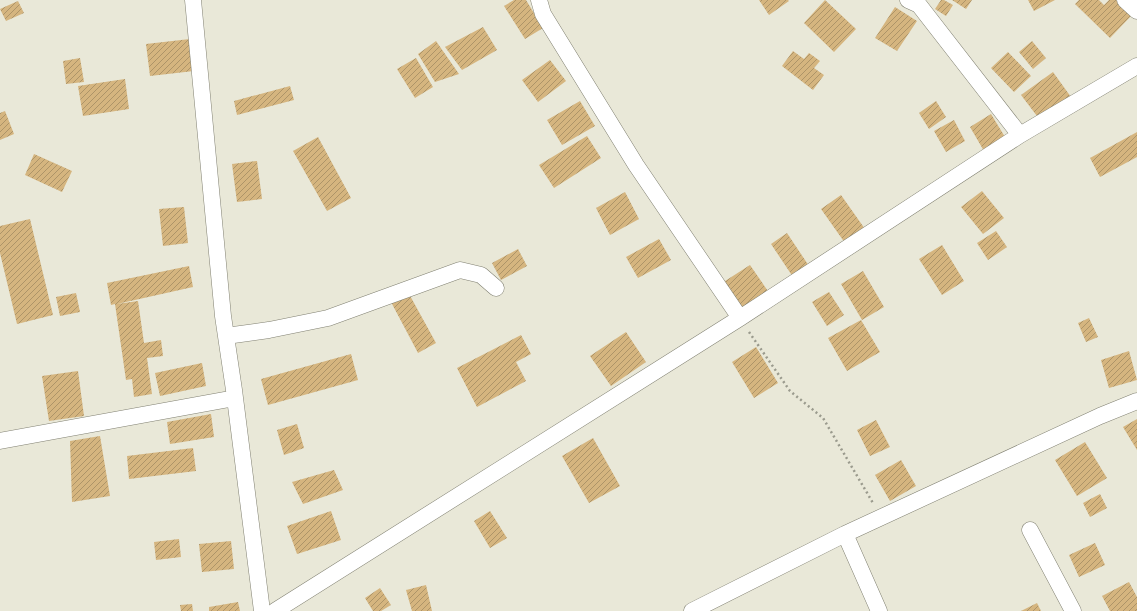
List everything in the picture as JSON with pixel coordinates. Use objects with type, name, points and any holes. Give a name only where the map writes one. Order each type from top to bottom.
[{"type":"street","points":[[192,0],[226,336],[262,611]]},
{"type":"street","points":[[540,0],[543,14],[636,165],[740,318]]},
{"type":"street","points":[[908,0],[919,5],[1020,135]]},
{"type":"street","points":[[1126,0],[1137,11]]},
{"type":"street","points":[[275,611],[740,318],[1020,135],[1137,66]]},
{"type":"street","points":[[226,336],[269,330],[328,318],[460,270],[481,275],[496,288]]},
{"type":"street","points":[[0,441],[235,398]]},
{"type":"street","points":[[692,611],[845,534],[1100,416],[1137,401]]},
{"type":"street","points":[[1030,530],[1073,611]]},
{"type":"street","points":[[845,534],[880,611]]},
{"type":"path","points":[[740,318],[790,391],[823,418],[882,518]]},
{"type":"building","points":[[514,0],[526,0],[543,28],[525,39],[504,6]]},
{"type":"building","points":[[759,0],[788,0],[789,1],[769,15]]},
{"type":"building","points":[[825,0],[856,29],[834,52],[804,23]]},
{"type":"building","points":[[941,0],[953,5],[946,16],[935,9]]},
{"type":"building","points":[[952,0],[972,0],[966,9]]},
{"type":"building","points":[[1028,0],[1055,0],[1034,11]]},
{"type":"building","points":[[1079,0],[1099,0],[1104,5],[1109,0],[1116,0],[1132,15],[1110,38],[1075,4]]},
{"type":"building","points":[[18,1],[24,13],[6,21],[0,9]]},
{"type":"building","points":[[895,7],[917,21],[897,51],[875,38]]},
{"type":"building","points":[[483,27],[497,50],[462,70],[445,47]]},
{"type":"building","points":[[190,39],[194,71],[150,76],[146,44]]},
{"type":"building","points":[[436,41],[459,74],[435,82],[418,54]]},
{"type":"building","points":[[1032,41],[1046,58],[1033,69],[1019,52]]},
{"type":"building","points":[[793,51],[804,59],[809,53],[820,61],[814,68],[824,75],[813,90],[782,66]]},
{"type":"building","points":[[1008,52],[1031,76],[1014,92],[991,68]]},
{"type":"building","points":[[80,58],[84,82],[66,84],[63,61]]},
{"type":"building","points":[[416,58],[433,87],[415,98],[397,69]]},
{"type":"building","points":[[550,60],[566,81],[538,102],[522,80]]},
{"type":"building","points":[[1053,72],[1071,97],[1040,120],[1021,95]]},
{"type":"building","points":[[125,79],[129,109],[83,116],[78,86]]},
{"type":"building","points":[[290,86],[294,100],[237,115],[234,101]]},
{"type":"building","points":[[580,101],[595,126],[562,145],[547,120]]},
{"type":"building","points":[[936,101],[946,117],[929,129],[919,113]]},
{"type":"building","points":[[5,111],[14,134],[0,140],[0,113]]},
{"type":"building","points":[[991,114],[1005,137],[984,151],[970,127]]},
{"type":"building","points":[[954,120],[965,141],[946,152],[934,131]]},
{"type":"building","points":[[1137,132],[1137,157],[1100,177],[1090,158]]},
{"type":"building","points":[[587,136],[601,158],[554,188],[539,165]]},
{"type":"building","points":[[318,137],[351,198],[327,211],[293,151]]},
{"type":"building","points":[[34,154],[72,171],[62,192],[25,175]]},
{"type":"building","points":[[257,161],[262,199],[237,202],[232,164]]},
{"type":"building","points":[[982,191],[1004,218],[983,234],[961,207]]},
{"type":"building","points":[[625,192],[639,219],[610,235],[596,208]]},
{"type":"building","points":[[841,195],[865,229],[845,243],[821,209]]},
{"type":"building","points":[[184,207],[188,243],[163,246],[159,209]]},
{"type":"building","points":[[30,219],[53,315],[17,324],[0,253],[0,226]]},
{"type":"building","points":[[996,231],[1007,247],[988,260],[977,243]]},
{"type":"building","points":[[787,233],[809,266],[793,277],[771,244]]},
{"type":"building","points":[[659,239],[671,260],[638,278],[626,257]]},
{"type":"building","points":[[942,245],[964,281],[942,295],[919,259]]},
{"type":"building","points":[[518,249],[527,266],[501,280],[492,263]]},
{"type":"building","points":[[750,265],[770,294],[742,312],[722,283]]},
{"type":"building","points":[[189,266],[193,287],[117,304],[138,301],[144,343],[161,340],[163,356],[147,358],[152,394],[134,397],[132,379],[126,380],[115,304],[111,305],[107,283]]},
{"type":"building","points":[[863,271],[884,307],[862,320],[841,284]]},
{"type":"building","points":[[408,292],[436,343],[418,353],[391,302]]},
{"type":"building","points":[[829,292],[844,315],[827,326],[812,302]]},
{"type":"building","points":[[76,293],[80,312],[60,316],[56,297]]},
{"type":"building","points":[[1089,318],[1098,337],[1086,342],[1078,323]]},
{"type":"building","points":[[861,320],[880,352],[847,371],[828,338]]},
{"type":"building","points":[[626,332],[646,362],[611,386],[590,356]]},
{"type":"building","points":[[521,335],[531,354],[516,362],[526,381],[477,407],[457,368]]},
{"type":"building","points":[[756,347],[778,383],[754,398],[732,362]]},
{"type":"building","points":[[1129,351],[1137,380],[1109,388],[1101,360]]},
{"type":"building","points":[[351,354],[358,380],[268,405],[261,379]]},
{"type":"building","points":[[202,363],[206,386],[160,396],[155,373]]},
{"type":"building","points":[[78,371],[84,416],[49,421],[42,376]]},
{"type":"building","points":[[211,414],[214,437],[170,444],[167,422]]},
{"type":"building","points":[[1137,419],[1137,450],[1123,427]]},
{"type":"building","points":[[876,420],[890,447],[870,456],[857,430]]},
{"type":"building","points":[[297,424],[304,448],[284,455],[277,430]]},
{"type":"building","points":[[100,436],[110,496],[72,502],[70,441]]},
{"type":"building","points":[[593,438],[620,486],[589,503],[562,456]]},
{"type":"building","points":[[1085,442],[1107,478],[1077,496],[1055,460]]},
{"type":"building","points":[[193,448],[196,471],[129,479],[127,456]]},
{"type":"building","points":[[901,460],[916,486],[890,501],[875,475]]},
{"type":"building","points":[[334,470],[343,490],[303,504],[292,482]]},
{"type":"building","points":[[1100,494],[1107,508],[1090,517],[1083,503]]},
{"type":"building","points":[[331,511],[341,540],[297,554],[287,526]]},
{"type":"building","points":[[490,511],[507,538],[490,548],[474,521]]},
{"type":"building","points":[[179,539],[181,557],[156,560],[154,542]]},
{"type":"building","points":[[231,541],[234,569],[202,572],[199,544]]},
{"type":"building","points":[[1095,543],[1105,565],[1079,577],[1069,555]]},
{"type":"building","points":[[1129,582],[1137,597],[1137,611],[1110,611],[1102,596]]},
{"type":"building","points":[[426,585],[432,611],[412,611],[406,590]]},
{"type":"building","points":[[380,588],[391,605],[381,611],[373,611],[365,598]]},
{"type":"building","points":[[238,602],[240,611],[209,611],[209,607]]},
{"type":"building","points":[[1037,603],[1041,611],[1021,611]]},
{"type":"building","points":[[192,604],[193,611],[181,611],[180,605]]}]
